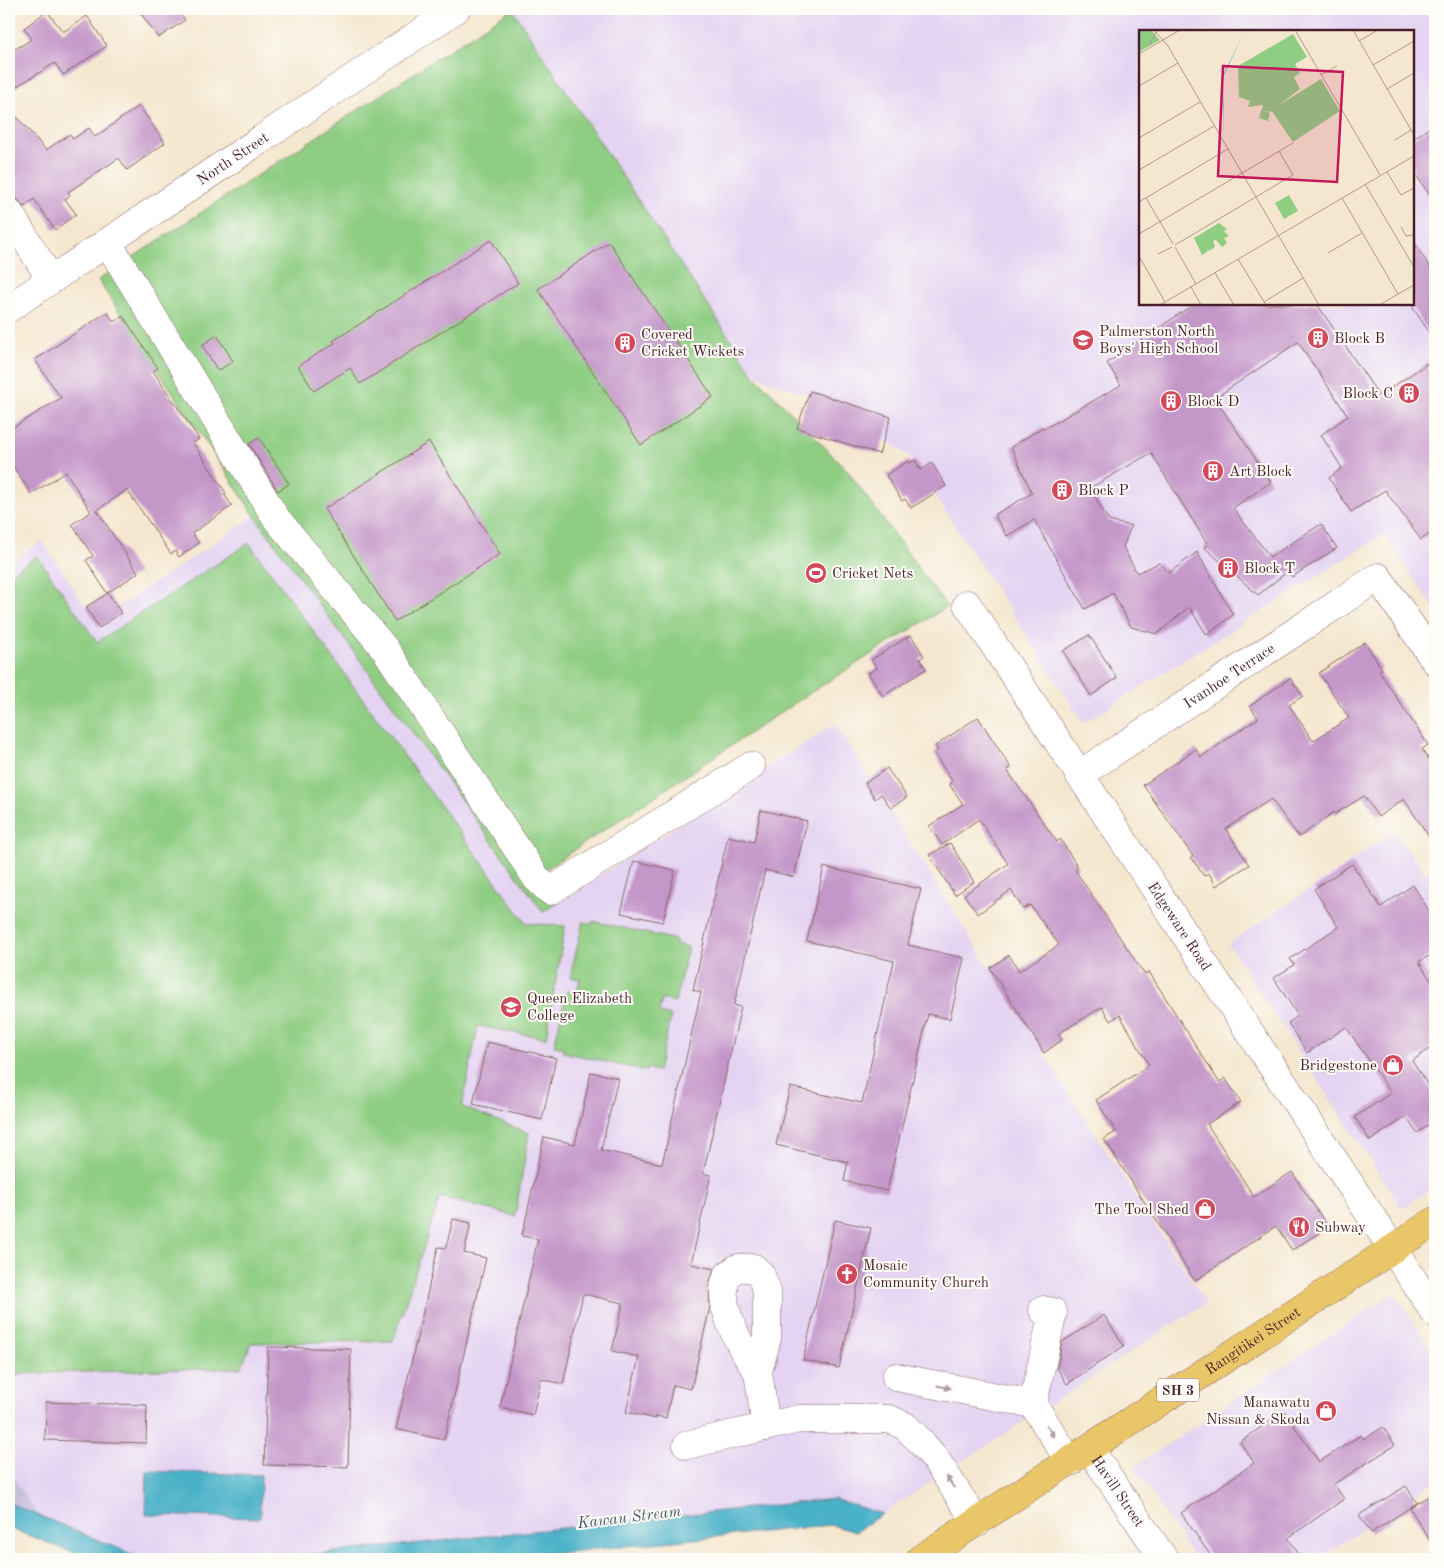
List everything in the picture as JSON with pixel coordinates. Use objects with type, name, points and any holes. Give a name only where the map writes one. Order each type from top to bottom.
[{"type":"highway","name":"Rangitikei Street","points":[[920,1559],[1435,1221]]},
{"type":"street","name":"North Street","points":[[9,308],[456,9]]},
{"type":"street","points":[[9,212],[51,280]]},
{"type":"street","points":[[108,243],[276,518],[385,649],[537,878],[550,891],[750,766]]},
{"type":"street","name":"Ivanhoe Terrace","points":[[1079,775],[1378,577],[1435,661]]},
{"type":"street","name":"Edgeware Road","points":[[967,604],[1435,1313]]},
{"type":"street","points":[[889,1419],[897,1373],[1033,1404],[1036,1368],[1054,1312],[1043,1310]]},
{"type":"street","points":[[758,1372],[766,1427]]},
{"type":"street","name":"Havill Street","points":[[1033,1404],[1080,1455],[1164,1559]]},
{"type":"street","points":[[687,1445],[799,1419],[889,1419],[905,1426],[918,1439],[934,1458],[977,1523]]},
{"type":"shaded area","name":"Palmerston North Boys' High School","points":[[512,9],[1435,9],[1435,610],[1384,534],[1084,723],[909,456],[838,406],[754,375]]},
{"type":"shaded area","name":"Queen Elizabeth College","points":[[255,516],[543,912],[835,724],[1074,1102],[1206,1303],[882,1514],[833,1499],[270,1559],[144,1559],[37,1514],[9,1471],[9,563],[42,541],[96,622]]},
{"type":"shaded area","points":[[1395,832],[1425,874],[1435,868],[1435,1186],[1402,1208],[1228,944]]},
{"type":"shaded area","name":"Manawatu Nissan & Skoda","points":[[1394,1293],[1435,1355],[1435,1481],[1318,1559],[1195,1559],[1134,1467]]},
{"type":"shaded area","points":[[9,1471],[37,1514],[9,1503]]},
{"type":"green space","points":[[512,9],[754,375],[847,470],[947,607],[813,691],[544,870],[558,902],[543,912],[255,516],[98,280]]},
{"type":"green space","points":[[249,543],[526,923],[565,926],[546,1038],[478,1026],[462,1107],[529,1133],[515,1216],[440,1197],[393,1341],[251,1343],[241,1368],[9,1374],[9,575],[37,556],[97,642]]},
{"type":"green space","points":[[593,921],[676,940],[675,944],[688,947],[675,1002],[662,999],[659,1013],[671,1016],[658,1071],[647,1068],[646,1071],[563,1052],[564,1048],[554,1046],[567,991],[577,993],[580,979],[570,977],[583,922],[592,924]]},
{"type":"water","points":[[147,1471],[261,1475],[260,1518],[146,1515]]},
{"type":"water","points":[[833,1499],[882,1514],[856,1532],[831,1525],[500,1559],[270,1559]]},
{"type":"water","points":[[9,1503],[144,1559],[90,1559],[9,1528]]},
{"type":"building","points":[[138,9],[177,9],[185,20],[158,38]]},
{"type":"building","points":[[47,11],[63,32],[87,16],[107,46],[63,75],[55,63],[9,91],[9,53],[32,39],[24,28]]},
{"type":"building","points":[[139,106],[165,143],[127,170],[119,158],[68,192],[70,195],[65,199],[76,214],[55,230],[34,199],[24,207],[17,199],[9,196],[9,108],[46,150],[70,134],[73,139],[89,128],[95,137]]},
{"type":"building","points":[[1435,124],[1435,204],[1414,172],[1414,138]]},
{"type":"building","points":[[491,240],[518,283],[360,384],[350,368],[314,391],[298,366],[335,343],[333,341]]},
{"type":"building","name":"Covered Cricket Wickets","points":[[609,242],[713,397],[641,445],[538,289]]},
{"type":"building","points":[[1414,243],[1435,275],[1435,341],[1413,308]]},
{"type":"building","points":[[1193,305],[1318,305],[1379,396],[1435,358],[1435,530],[1421,540],[1385,490],[1351,512],[1329,478],[1342,468],[1321,435],[1348,416],[1298,342],[1215,398],[1271,482],[1233,508],[1270,557],[1321,524],[1337,548],[1292,577],[1288,571],[1258,595],[1204,547],[1208,545],[1151,453],[1090,488],[1109,521],[1131,526],[1123,547],[1137,573],[1159,563],[1169,573],[1197,552],[1233,615],[1207,635],[1189,607],[1157,634],[1131,627],[1113,593],[1085,609],[1034,520],[1007,536],[994,515],[1032,493],[1011,447],[1043,427],[1044,429],[1121,385],[1107,363]]},
{"type":"building","points":[[107,312],[114,322],[123,316],[158,368],[153,371],[199,439],[193,443],[226,493],[224,494],[232,506],[192,533],[199,543],[179,557],[175,551],[171,554],[127,490],[97,510],[138,573],[107,593],[86,560],[93,556],[72,524],[91,512],[66,472],[31,494],[9,460],[9,430],[61,398],[35,360]]},
{"type":"building","points":[[217,335],[233,361],[218,371],[202,345]]},
{"type":"building","points":[[810,391],[891,417],[879,454],[797,428]]},
{"type":"building","points":[[259,438],[289,484],[278,491],[249,444]]},
{"type":"building","points":[[429,442],[500,554],[395,621],[324,509]]},
{"type":"building","points":[[915,460],[921,470],[932,463],[946,486],[911,508],[905,499],[902,501],[886,475],[908,461],[910,463]]},
{"type":"building","points":[[108,593],[121,613],[99,628],[86,607]]},
{"type":"building","points":[[911,635],[924,656],[920,659],[926,669],[883,696],[868,673],[877,668],[871,660]]},
{"type":"building","points":[[1089,635],[1117,678],[1091,696],[1063,651]]},
{"type":"building","points":[[1365,642],[1382,669],[1379,671],[1428,745],[1422,749],[1435,769],[1435,846],[1404,799],[1378,817],[1364,796],[1335,814],[1334,812],[1299,837],[1271,799],[1226,829],[1249,865],[1216,886],[1209,873],[1204,876],[1191,857],[1193,856],[1143,785],[1196,749],[1201,757],[1258,718],[1250,706],[1290,678],[1303,696],[1289,705],[1313,741],[1349,718],[1319,673]]},
{"type":"building","points":[[978,717],[1011,768],[1007,770],[1057,842],[1060,839],[1078,867],[1075,870],[1145,975],[1149,972],[1219,1082],[1225,1078],[1241,1102],[1207,1124],[1254,1197],[1292,1172],[1328,1227],[1292,1250],[1276,1226],[1195,1281],[1104,1139],[1116,1132],[1096,1100],[1149,1065],[1120,1015],[1110,1021],[1102,1007],[1058,1034],[1062,1040],[1044,1053],[990,968],[1009,955],[1019,971],[1059,945],[1030,905],[1023,909],[1011,890],[978,914],[964,895],[1008,864],[979,819],[942,845],[929,826],[963,804],[949,784],[952,781],[934,753],[938,750],[935,746]]},
{"type":"building","points":[[887,768],[907,797],[891,808],[881,794],[875,799],[865,783]]},
{"type":"building","points":[[761,810],[807,821],[794,877],[765,870],[734,1005],[741,1007],[703,1174],[711,1175],[691,1264],[714,1269],[709,1285],[710,1307],[691,1389],[673,1385],[666,1418],[656,1416],[656,1419],[626,1412],[639,1357],[612,1351],[623,1303],[583,1294],[563,1384],[541,1379],[533,1415],[500,1407],[538,1239],[522,1236],[544,1137],[575,1144],[591,1072],[618,1078],[601,1150],[662,1164],[701,992],[693,990],[728,836],[754,842]]},
{"type":"building","points":[[950,843],[974,882],[955,895],[929,855]]},
{"type":"building","points":[[634,861],[675,870],[663,922],[621,913]]},
{"type":"building","points":[[1352,864],[1381,907],[1413,885],[1435,920],[1435,952],[1419,962],[1435,987],[1435,1045],[1412,1061],[1435,1096],[1435,1121],[1417,1133],[1406,1117],[1370,1141],[1355,1117],[1391,1093],[1346,1027],[1307,1053],[1288,1023],[1298,1016],[1274,978],[1294,965],[1290,959],[1338,927],[1314,889]]},
{"type":"building","points":[[824,867],[921,889],[908,945],[964,958],[950,1019],[928,1014],[887,1191],[844,1181],[848,1162],[776,1145],[790,1087],[862,1103],[894,961],[807,941]]},
{"type":"building","points":[[487,1042],[556,1058],[542,1120],[473,1104]]},
{"type":"building","points":[[453,1219],[471,1223],[464,1253],[486,1258],[444,1440],[396,1429],[438,1247],[446,1248]]},
{"type":"building","points":[[835,1220],[871,1228],[839,1368],[803,1360]]},
{"type":"building","points":[[1104,1315],[1124,1346],[1067,1384],[1057,1368],[1062,1342]]},
{"type":"building","points":[[268,1347],[351,1349],[348,1467],[264,1465]]},
{"type":"building","points":[[46,1402],[147,1405],[146,1443],[45,1440]]},
{"type":"building","points":[[1284,1411],[1319,1462],[1361,1435],[1364,1439],[1383,1427],[1395,1445],[1334,1484],[1344,1499],[1288,1538],[1302,1559],[1213,1559],[1181,1513],[1254,1463],[1240,1442]]},
{"type":"building","points":[[1406,1486],[1417,1503],[1371,1533],[1359,1515]]},
{"type":"building","points":[[1435,1492],[1435,1549],[1410,1508]]},
{"type":"place","name":"Block B","points":[[1318,338]]},
{"type":"place","name":"Palmerston North Boys' High School","points":[[1083,340]]},
{"type":"place","name":"Covered Cricket Wickets","points":[[625,343]]},
{"type":"place","name":"Block C","points":[[1409,393]]},
{"type":"place","name":"Block D","points":[[1171,401]]},
{"type":"place","name":"Art Block","points":[[1213,471]]},
{"type":"place","name":"Block P","points":[[1062,490]]},
{"type":"place","name":"Block T","points":[[1228,568]]},
{"type":"place","name":"Cricket Nets","points":[[816,573]]},
{"type":"place","name":"Queen Elizabeth College","points":[[511,1007]]},
{"type":"place","name":"Bridgestone","points":[[1393,1065]]},
{"type":"place","name":"The Tool Shed","points":[[1205,1209]]},
{"type":"place","name":"Subway","points":[[1299,1227]]},
{"type":"place","name":"Mosaic Community Church","points":[[847,1274]]},
{"type":"place","name":"Manawatu Nissan & Skoda","points":[[1326,1411]]},
{"type":"water label","name":"Kawau Stream","points":[[629,1516]]}]
